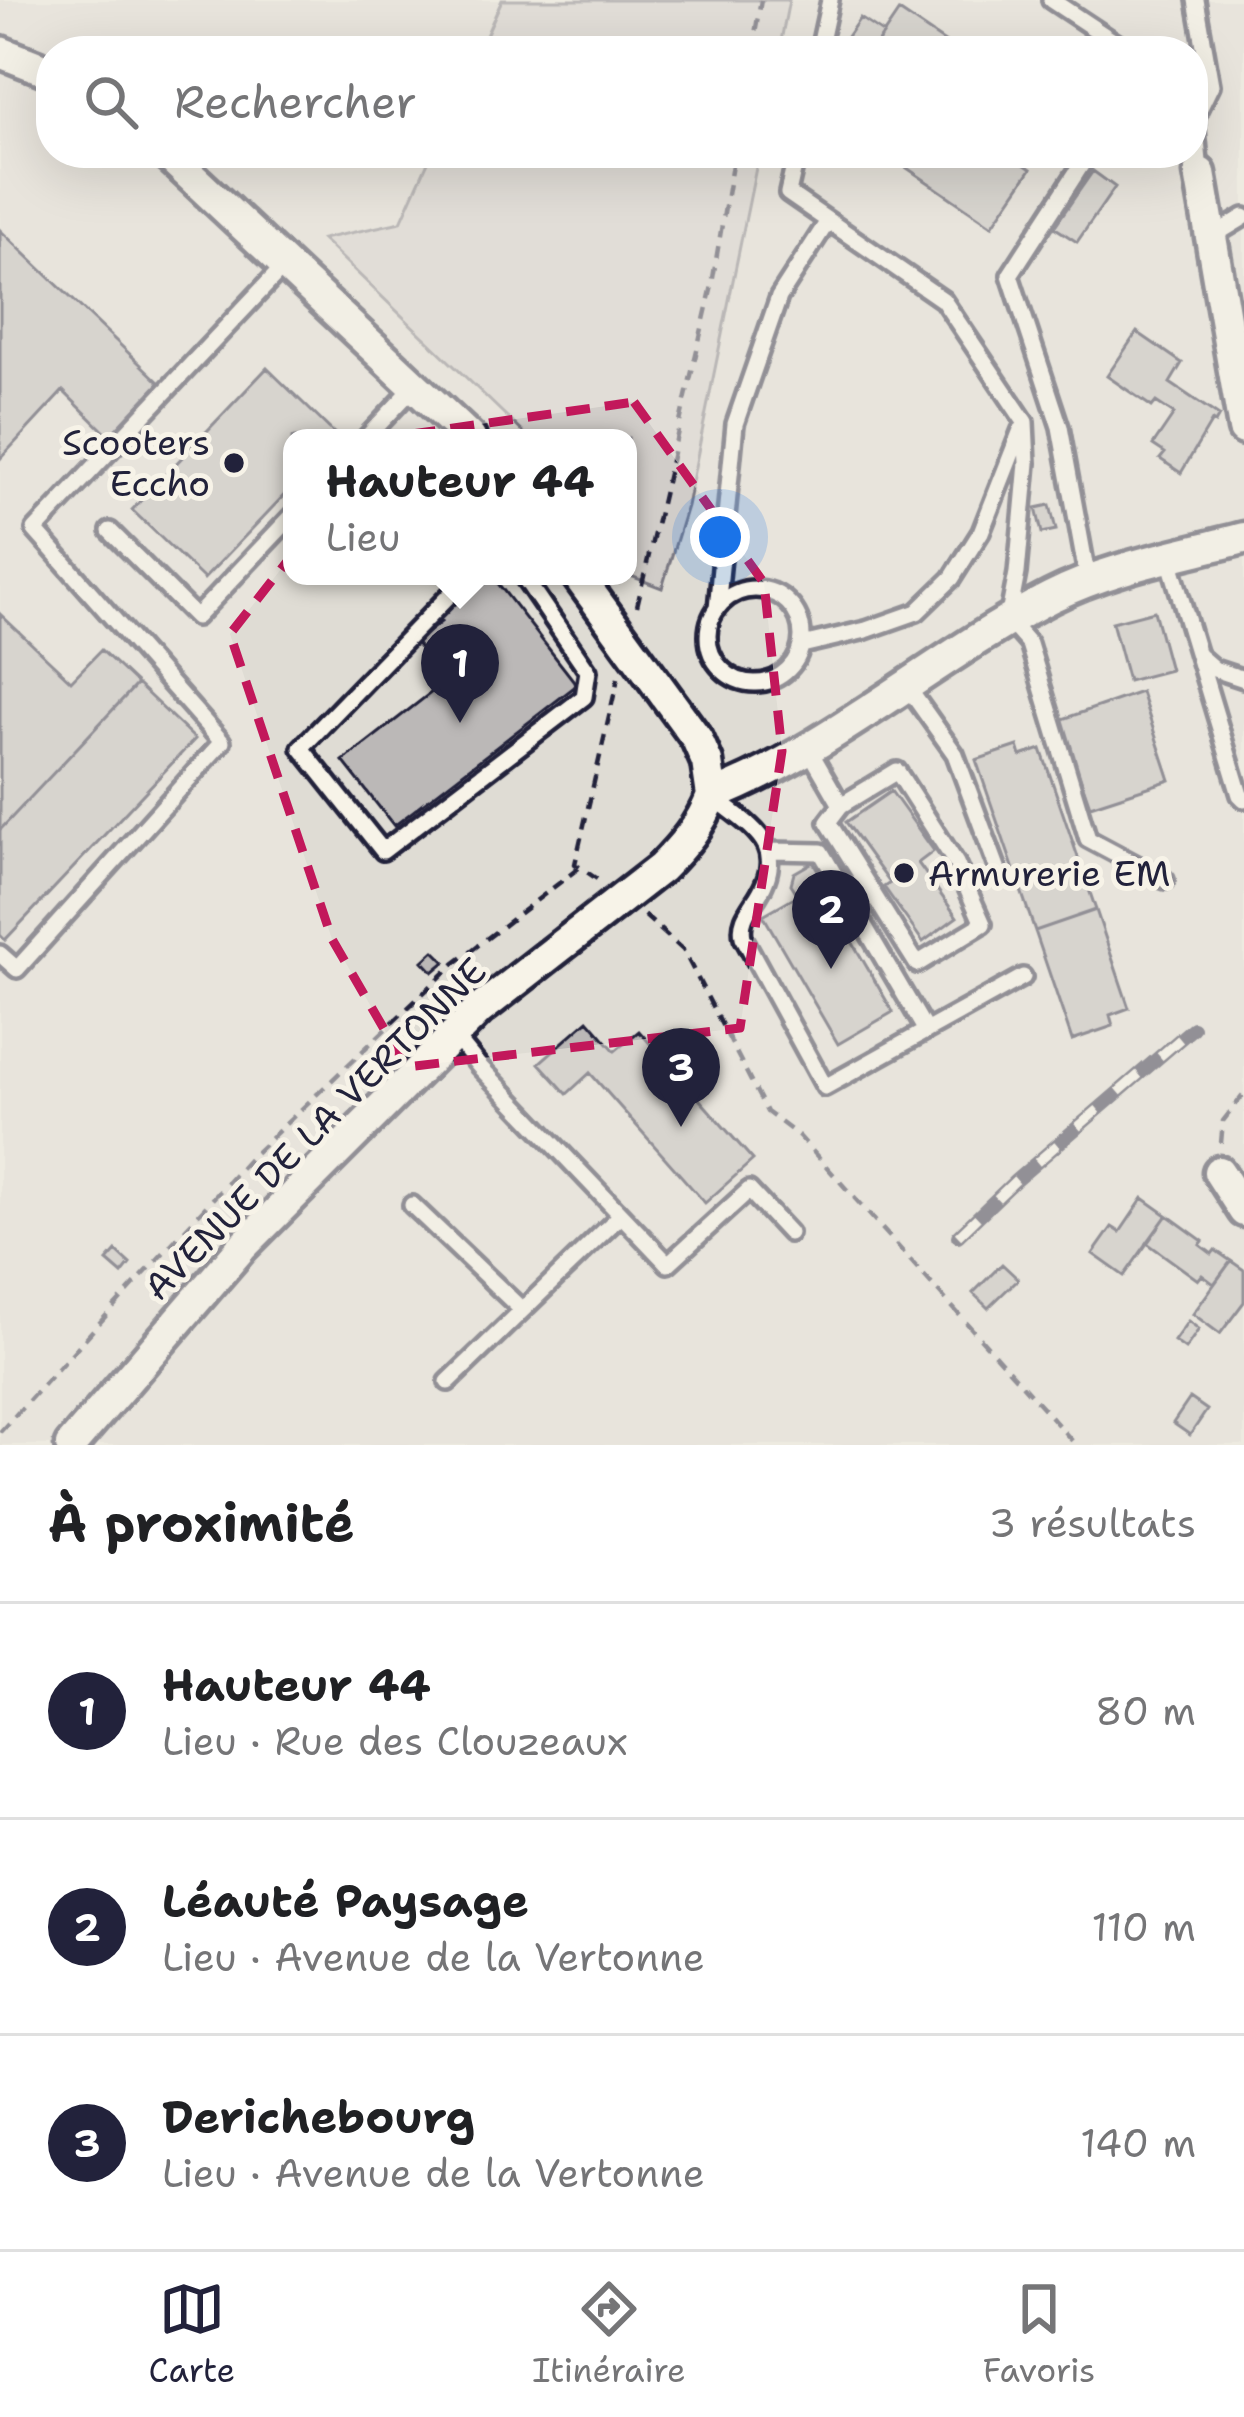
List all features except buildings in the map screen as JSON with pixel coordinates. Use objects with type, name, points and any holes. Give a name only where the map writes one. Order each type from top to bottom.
[{"type":"street","points":[[0,52],[36,66]]},
{"type":"street","points":[[182,168],[460,429]]},
{"type":"street","points":[[1200,173],[1244,428]]},
{"type":"street","points":[[585,585],[697,739],[707,762],[712,796],[769,772],[1008,620],[1088,580],[1244,538]]},
{"type":"street","name":"AVENUE DE LA VERTONNE","points":[[70,1445],[242,1247],[479,1010],[661,868],[704,818],[712,796]]},
{"type":"street","points":[[1220,1172],[1244,1210]]},
{"type":"lane","points":[[822,36],[830,0]]},
{"type":"lane","points":[[1052,0],[1106,36]]},
{"type":"lane","points":[[1196,0],[1202,36]]},
{"type":"lane","points":[[794,168],[788,194],[943,300],[1025,422],[1025,484],[1008,620],[1028,644],[1088,839],[1165,880]]},
{"type":"lane","points":[[1079,168],[1010,275],[1060,428],[1088,580]]},
{"type":"lane","points":[[1200,168],[1200,173]]},
{"type":"lane","points":[[1211,237],[1244,218]]},
{"type":"lane","points":[[717,609],[733,595],[752,589],[774,593],[790,605],[801,624],[802,645],[794,664],[778,678],[758,684],[737,680],[719,668],[710,650],[708,628],[717,609],[735,424],[779,297],[828,221]]},
{"type":"lane","points":[[0,954],[17,969],[222,742],[35,530],[285,265]]},
{"type":"lane","points":[[374,429],[415,386]]},
{"type":"lane","points":[[802,645],[866,631],[916,611],[952,578],[981,532],[1025,422]]},
{"type":"lane","points":[[110,531],[196,617],[283,525]]},
{"type":"lane","points":[[1168,559],[1244,799]]},
{"type":"lane","points":[[459,585],[301,748],[383,851],[584,697],[588,671],[529,585]]},
{"type":"lane","points":[[1197,654],[1214,669],[1244,679]]},
{"type":"lane","points":[[906,685],[955,754],[1001,878]]},
{"type":"lane","points":[[1228,756],[1244,740]]},
{"type":"lane","points":[[808,748],[841,805]]},
{"type":"lane","points":[[897,771],[956,863],[983,924],[917,964],[828,822],[841,805],[897,771]]},
{"type":"lane","points":[[712,796],[758,832],[771,851],[771,869],[747,913],[743,938],[825,1087],[1023,977]]},
{"type":"lane","points":[[771,851],[821,852],[926,1031]]},
{"type":"lane","points":[[454,1035],[668,1264],[749,1190],[789,1233]]},
{"type":"lane","points":[[412,1205],[522,1310]]},
{"type":"lane","points":[[448,1382],[621,1215]]},
{"type":"path","points":[[754,36],[760,0]]},
{"type":"path","points":[[620,632],[634,621],[638,609],[711,290],[731,168]]},
{"type":"path","points":[[618,677],[575,864],[621,896],[683,950],[767,1112],[799,1136],[1076,1445]]},
{"type":"path","points":[[0,1432],[249,1159],[455,963],[580,867]]},
{"type":"path","points":[[1220,1172],[1223,1121],[1244,1094]]},
{"type":"highlighted area","points":[[634,402],[764,583],[782,751],[740,1028],[406,1067],[332,939],[230,634],[384,438]]},
{"type":"shaded area","points":[[0,0],[1244,0],[1244,1445],[0,1445]]},
{"type":"shaded area","points":[[502,0],[789,0],[782,36],[486,36]]},
{"type":"shaded area","points":[[425,168],[756,168],[687,506],[662,588],[637,578],[637,429],[520,429],[322,239],[401,222]]},
{"type":"railway","points":[[958,1236],[1193,1028]]},
{"type":"place","name":"Scooters Eccho","points":[[234,463]]},
{"type":"place","name":"Hauteur 44","points":[[460,723]]},
{"type":"place","name":"Armurerie EM","points":[[904,873]]},
{"type":"place","name":"Léauté Paysage","points":[[831,969]]},
{"type":"place","name":"Derichebourg","points":[[681,1127]]}]
